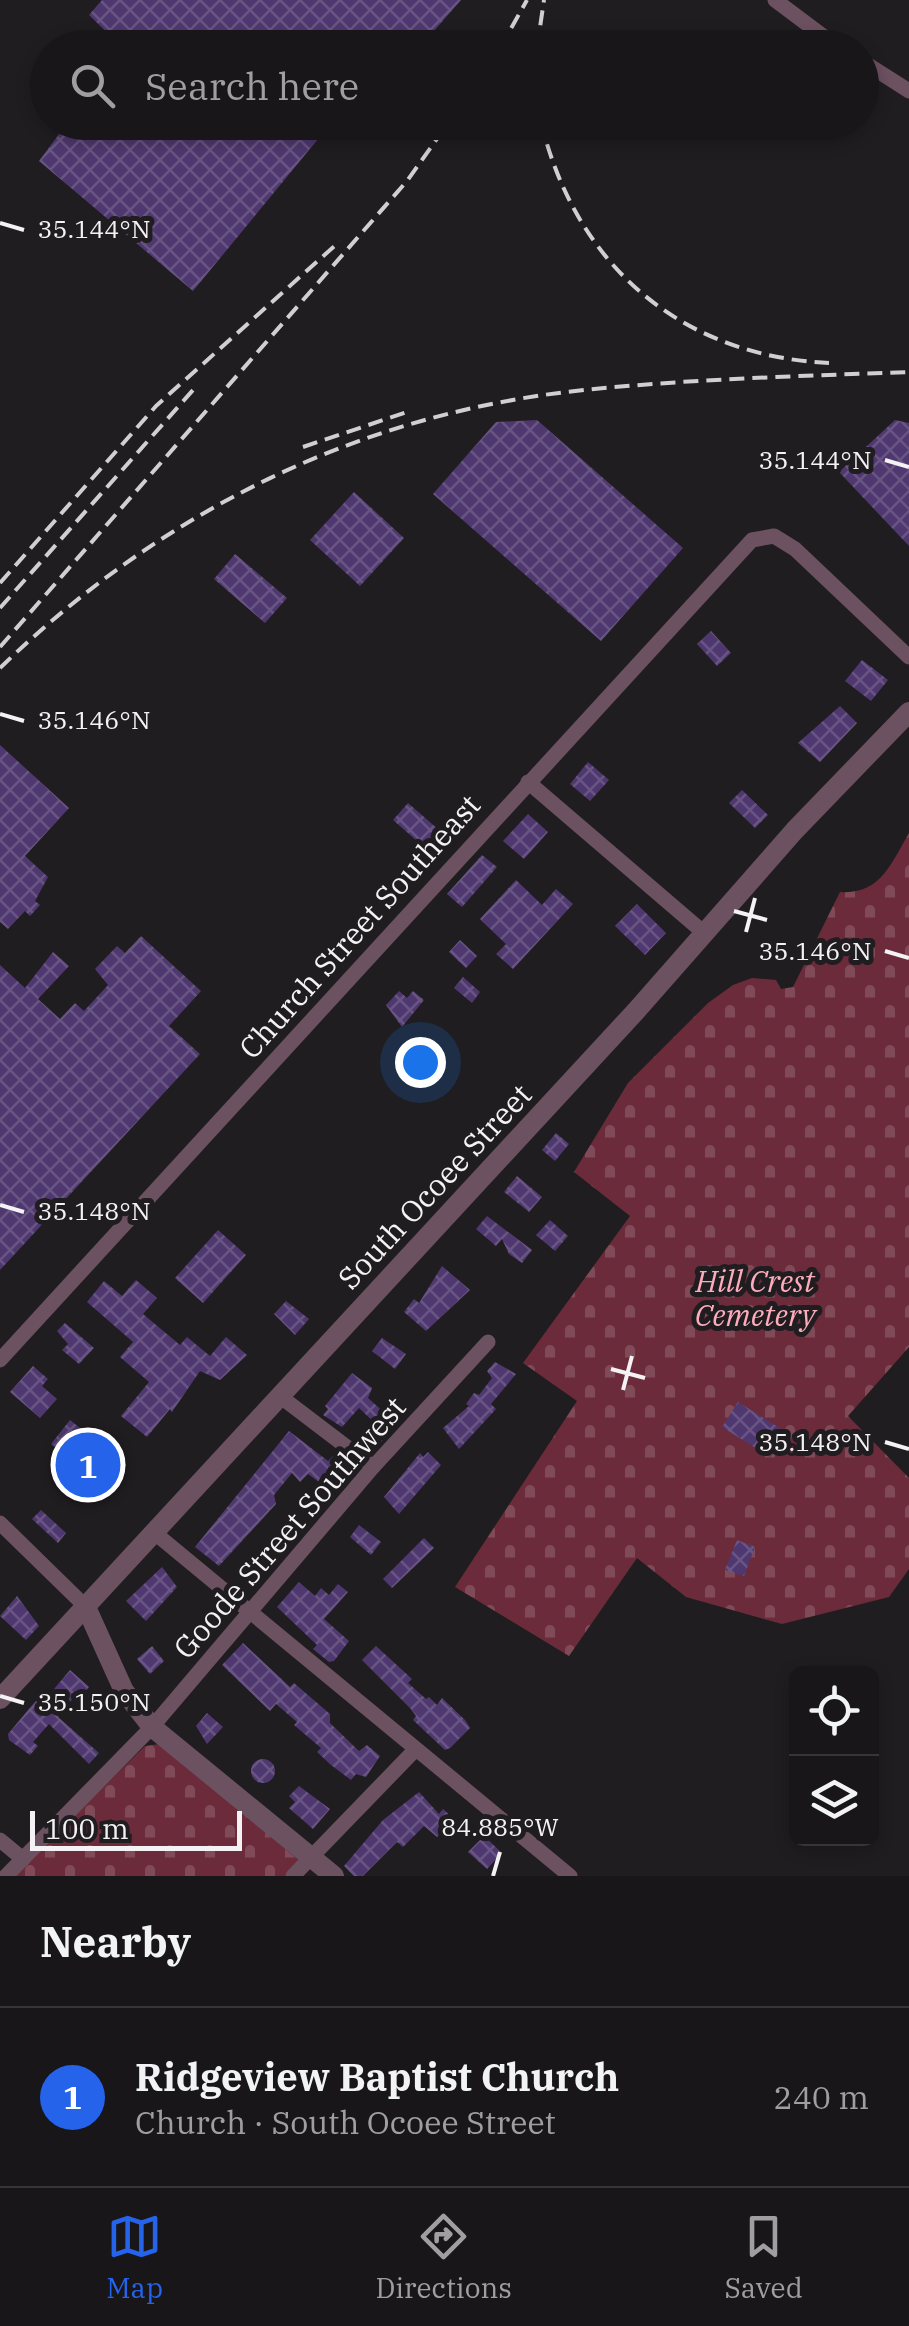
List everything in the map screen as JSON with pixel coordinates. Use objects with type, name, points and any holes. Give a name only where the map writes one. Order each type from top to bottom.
[{"type":"street","points":[[775,0],[815,30]]},
{"type":"street","points":[[879,72],[909,91]]},
{"type":"street","name":"Church Street Southeast","points":[[0,1360],[752,540],[774,536],[795,549],[909,657]]},
{"type":"street","name":"South Ocoee Street","points":[[0,1699],[636,1011],[702,932],[909,712]]},
{"type":"street","points":[[528,782],[702,932]]},
{"type":"street","name":"Goode Street Southwest","points":[[6,1876],[152,1727],[373,1466],[488,1342]]},
{"type":"street","points":[[281,1397],[373,1466]]},
{"type":"street","points":[[0,1523],[86,1607],[124,1690],[152,1727],[334,1876]]},
{"type":"street","points":[[156,1534],[414,1752],[570,1876]]},
{"type":"street","points":[[293,1876],[414,1752]]},
{"type":"street","points":[[0,1840],[24,1859]]},
{"type":"green space","name":"Hill Crest Cemetery","points":[[909,833],[909,1347],[848,1416],[909,1478],[909,1569],[889,1597],[782,1624],[686,1597],[637,1558],[569,1656],[455,1587],[577,1401],[523,1363],[630,1216],[574,1172],[628,1083],[708,1003],[733,985],[752,978],[776,980],[781,989],[793,987],[840,892],[854,892],[875,883]]},
{"type":"green space","points":[[160,1744],[308,1868],[301,1876],[13,1876],[145,1746]]},
{"type":"building","points":[[102,0],[461,0],[435,30],[104,30],[89,15]]},
{"type":"building","points":[[55,140],[317,140],[193,291],[39,161]]},
{"type":"building","points":[[537,420],[683,548],[601,641],[433,494],[496,422]]},
{"type":"building","points":[[895,420],[909,423],[909,546],[839,472]]},
{"type":"building","points":[[354,492],[404,538],[360,586],[310,540]]},
{"type":"building","points":[[235,554],[287,598],[265,623],[214,579]]},
{"type":"building","points":[[711,631],[731,653],[717,666],[697,644]]},
{"type":"building","points":[[862,660],[888,680],[871,701],[845,681]]},
{"type":"building","points":[[840,706],[857,723],[820,762],[798,743]]},
{"type":"building","points":[[0,745],[69,808],[25,856],[48,877],[35,901],[40,905],[30,916],[25,911],[8,929],[0,922]]},
{"type":"building","points":[[588,762],[609,780],[590,801],[570,784]]},
{"type":"building","points":[[742,790],[768,815],[755,828],[729,803]]},
{"type":"building","points":[[408,803],[447,837],[432,854],[393,820]]},
{"type":"building","points":[[528,814],[548,832],[524,859],[503,841]]},
{"type":"building","points":[[482,855],[497,867],[462,907],[447,894]]},
{"type":"building","points":[[516,880],[542,905],[556,889],[573,904],[513,969],[496,954],[506,944],[480,919]]},
{"type":"building","points":[[637,904],[666,933],[645,955],[615,926]]},
{"type":"building","points":[[141,936],[201,991],[169,1026],[200,1054],[0,1270],[0,965],[25,988],[53,952],[69,966],[38,999],[60,1019],[75,1003],[84,1011],[108,985],[95,969],[117,946],[125,953]]},
{"type":"building","points":[[460,940],[477,956],[466,968],[449,952]]},
{"type":"building","points":[[463,977],[480,992],[472,1003],[454,988]]},
{"type":"building","points":[[399,991],[407,998],[413,991],[424,1000],[402,1027],[386,1005]]},
{"type":"building","points":[[556,1133],[569,1144],[555,1161],[542,1150]]},
{"type":"building","points":[[517,1176],[542,1197],[529,1212],[504,1192]]},
{"type":"building","points":[[487,1216],[532,1250],[522,1263],[509,1254],[502,1239],[496,1246],[476,1229]]},
{"type":"building","points":[[550,1220],[568,1236],[555,1251],[536,1235]]},
{"type":"building","points":[[218,1230],[246,1255],[203,1303],[175,1278]]},
{"type":"building","points":[[442,1266],[470,1290],[426,1331],[404,1312],[414,1299],[419,1303]]},
{"type":"building","points":[[136,1280],[157,1298],[143,1314],[180,1345],[187,1337],[210,1356],[226,1337],[247,1355],[220,1380],[200,1371],[172,1412],[170,1409],[147,1437],[121,1416],[149,1382],[120,1357],[133,1342],[87,1302],[104,1281],[122,1296]]},
{"type":"building","points":[[286,1301],[309,1319],[295,1335],[274,1314]]},
{"type":"building","points":[[65,1323],[94,1348],[79,1364],[62,1350],[68,1344],[57,1331]]},
{"type":"building","points":[[382,1338],[406,1354],[395,1369],[372,1351]]},
{"type":"building","points":[[495,1362],[516,1374],[491,1404],[496,1409],[459,1449],[443,1428],[469,1406],[466,1404],[474,1393],[479,1395],[492,1378],[487,1371]]},
{"type":"building","points":[[33,1366],[48,1379],[42,1386],[57,1399],[40,1418],[10,1392]]},
{"type":"building","points":[[352,1373],[372,1388],[368,1398],[397,1424],[372,1452],[366,1447],[381,1429],[359,1408],[342,1427],[323,1415],[328,1409],[325,1406]]},
{"type":"building","points":[[738,1402],[786,1432],[770,1457],[722,1427]]},
{"type":"building","points":[[70,1420],[126,1465],[107,1489],[51,1444]]},
{"type":"building","points":[[289,1431],[328,1461],[334,1455],[351,1475],[346,1481],[336,1473],[326,1487],[308,1474],[300,1482],[292,1473],[274,1495],[276,1504],[219,1566],[195,1547]]},
{"type":"building","points":[[428,1452],[441,1465],[399,1514],[384,1497],[420,1453],[423,1457]]},
{"type":"building","points":[[41,1510],[66,1533],[58,1543],[32,1519]]},
{"type":"building","points":[[359,1525],[381,1542],[371,1555],[350,1537]]},
{"type":"building","points":[[424,1538],[434,1548],[392,1588],[383,1579]]},
{"type":"building","points":[[737,1540],[755,1547],[744,1576],[725,1570]]},
{"type":"building","points":[[162,1567],[177,1587],[146,1621],[126,1601]]},
{"type":"building","points":[[299,1582],[315,1596],[321,1588],[329,1595],[338,1584],[348,1592],[324,1619],[349,1641],[334,1661],[329,1662],[313,1649],[317,1645],[277,1607]]},
{"type":"building","points":[[17,1596],[39,1626],[26,1640],[0,1616]]},
{"type":"building","points":[[243,1643],[290,1687],[294,1683],[330,1714],[330,1723],[359,1751],[367,1745],[380,1756],[366,1777],[356,1774],[351,1780],[331,1765],[317,1752],[321,1748],[294,1725],[297,1722],[276,1704],[270,1711],[222,1665]]},
{"type":"building","points":[[152,1646],[164,1661],[150,1674],[137,1659]]},
{"type":"building","points":[[376,1646],[412,1679],[408,1683],[426,1699],[429,1697],[437,1705],[442,1698],[465,1720],[470,1728],[450,1748],[445,1750],[413,1720],[416,1716],[410,1708],[362,1660]]},
{"type":"building","points":[[70,1670],[89,1687],[82,1695],[78,1692],[58,1717],[99,1753],[89,1764],[49,1724],[33,1742],[38,1746],[30,1755],[9,1740],[8,1734],[39,1697],[44,1701]]},
{"type":"building","points":[[207,1713],[223,1727],[207,1744],[196,1726]]},
{"type":"building","points":[[263,1759],[275,1771],[263,1783],[251,1771]]},
{"type":"building","points":[[299,1786],[330,1809],[313,1829],[289,1808],[295,1802],[289,1796]]},
{"type":"building","points":[[419,1792],[439,1814],[443,1809],[456,1821],[437,1837],[424,1826],[403,1847],[397,1842],[363,1876],[354,1876],[344,1866],[383,1820]]},
{"type":"building","points":[[484,1836],[502,1853],[487,1869],[468,1852]]},
{"type":"railway","points":[[510,30],[527,0]]},
{"type":"railway","points":[[540,30],[544,0]]},
{"type":"railway","points":[[0,647],[407,181],[436,140]]},
{"type":"railway","points":[[547,140],[557,173],[580,219],[608,260],[643,294],[682,322],[726,343],[776,357],[829,363]]},
{"type":"railway","points":[[0,583],[156,406],[340,241]]},
{"type":"railway","points":[[0,668],[62,612],[128,562],[196,518],[268,479],[343,447],[420,421],[501,402],[584,390],[909,372]]},
{"type":"railway","points":[[0,608],[193,390]]},
{"type":"railway","points":[[303,447],[407,412]]},
{"type":"place","name":"Ridgeview Baptist Church","points":[[88,1465]]}]
